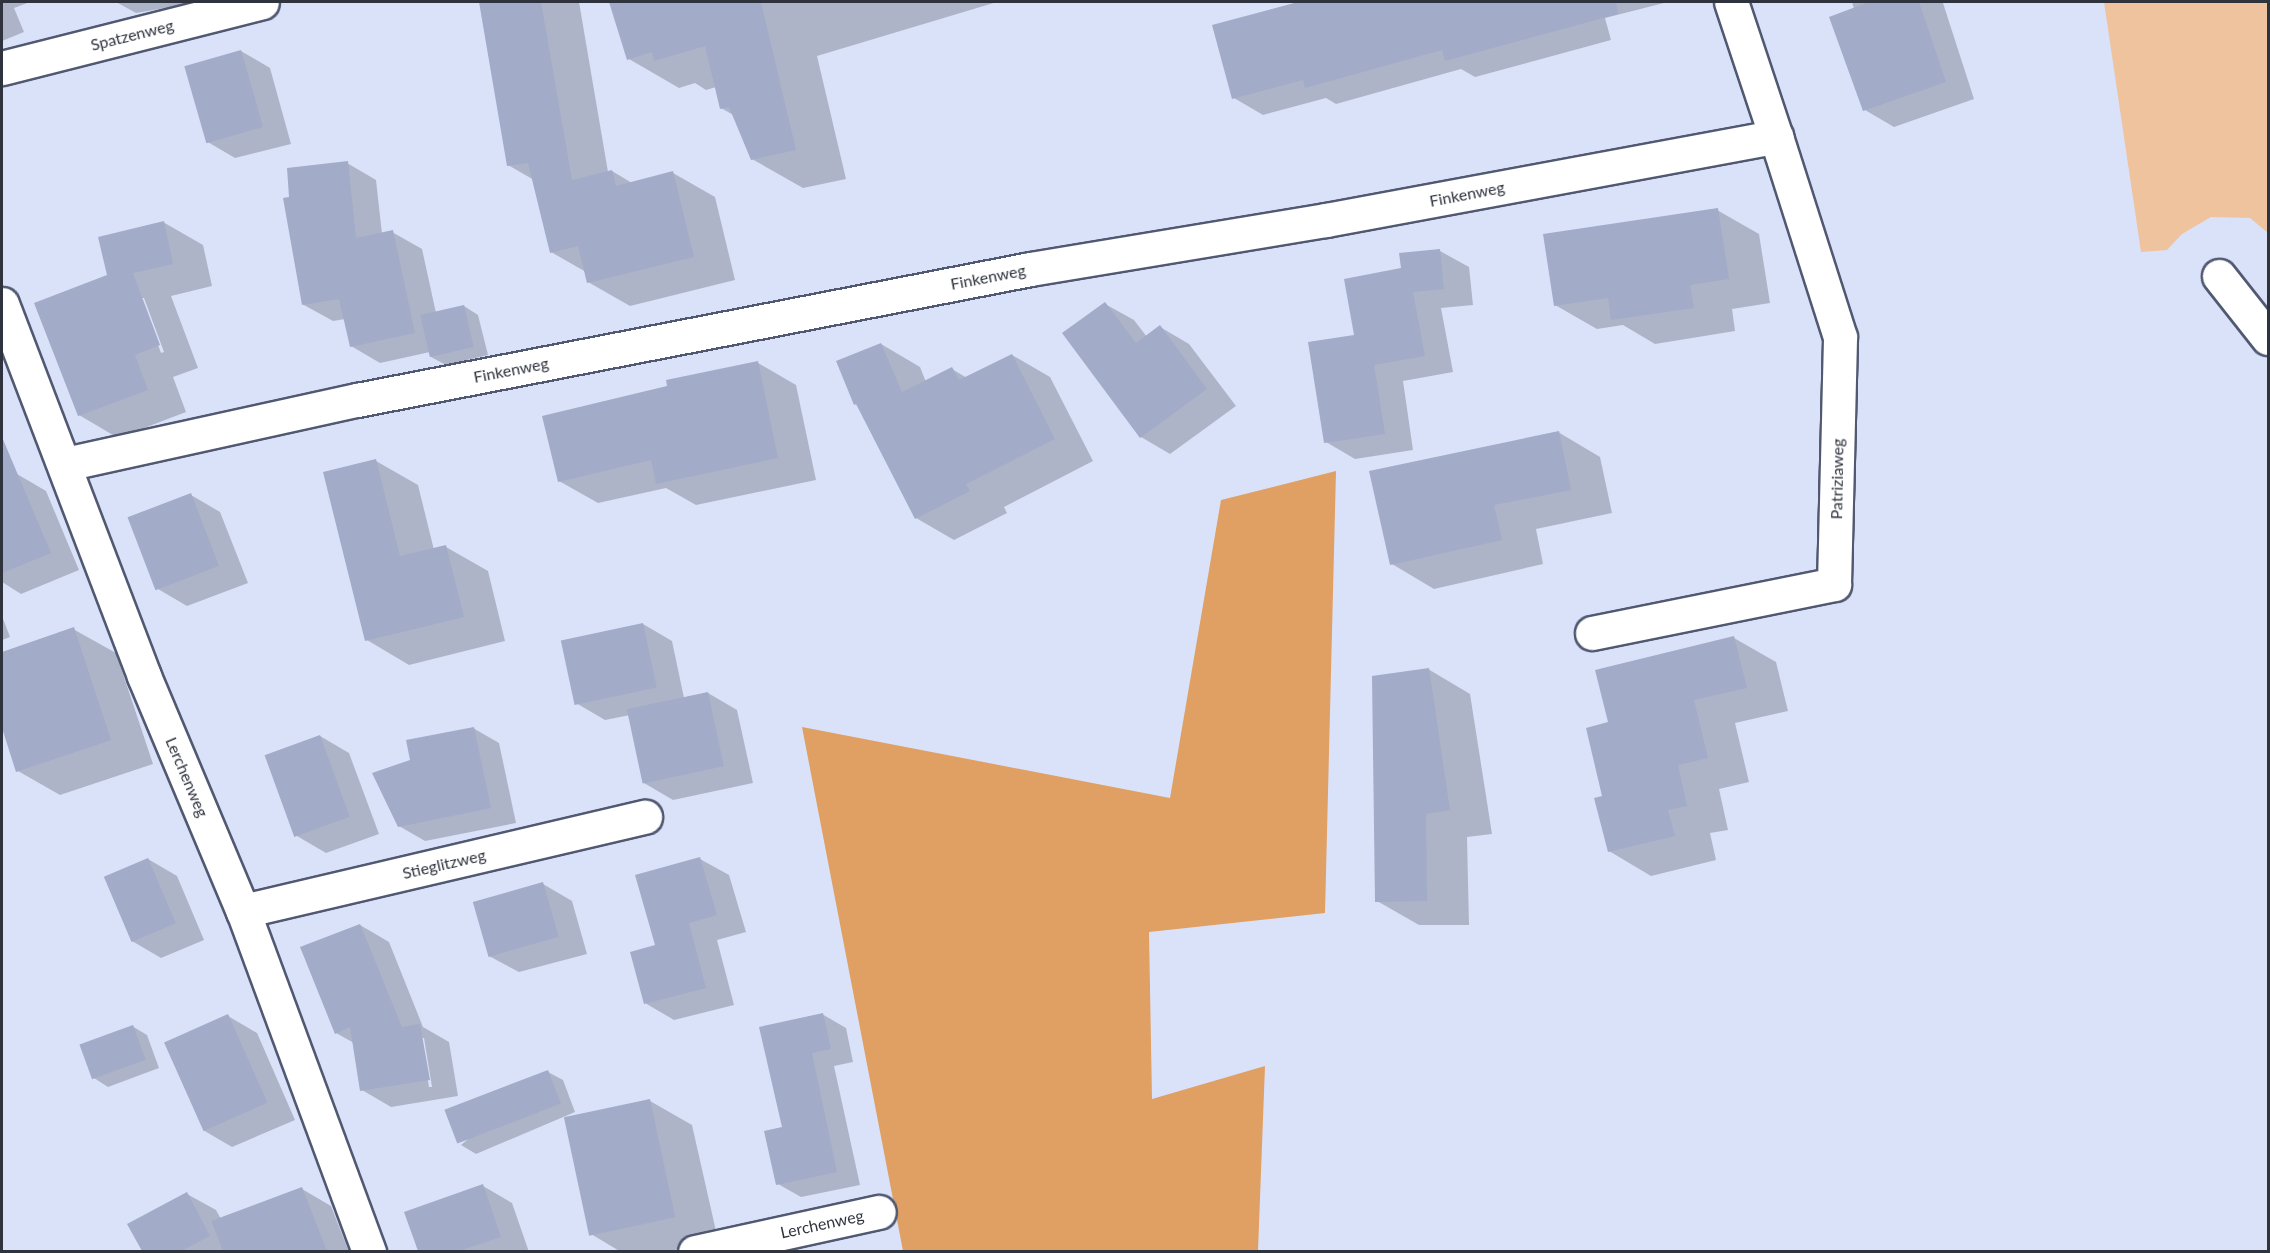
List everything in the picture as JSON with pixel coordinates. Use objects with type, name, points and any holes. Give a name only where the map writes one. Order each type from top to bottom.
[{"type":"street","name":"Spatzenweg","points":[[2,68],[262,2]]},
{"type":"street","points":[[1731,2],[1776,137]]},
{"type":"street","name":"Finkenweg","points":[[65,464],[357,400],[1006,273],[1326,220],[1776,137]]},
{"type":"street","name":"Patriziaweg","points":[[1592,633],[1834,584],[1840,337],[1776,137]]},
{"type":"street","points":[[2219,276],[2268,338]]},
{"type":"street","name":"Lerchenweg","points":[[2,304],[144,676],[243,911],[369,1251]]},
{"type":"street","name":"Stieglitzweg","points":[[243,911],[645,817]]},
{"type":"street","name":"Lerchenweg","points":[[695,1251],[879,1212]]},
{"type":"shaded area","points":[[2104,2],[2268,2],[2268,233],[2250,218],[2211,217],[2182,234],[2167,250],[2141,252]]},
{"type":"shaded area","points":[[1336,471],[1325,913],[1149,932],[1152,1099],[1265,1066],[1258,1251],[903,1251],[802,727],[1170,798],[1221,500]]},
{"type":"building","points":[[479,2],[541,2],[572,180],[612,170],[616,186],[673,171],[694,257],[587,283],[578,246],[550,253],[528,163],[507,166]]},
{"type":"building","points":[[609,2],[761,2],[796,150],[751,160],[729,107],[720,109],[705,46],[654,61],[652,52],[627,60]]},
{"type":"building","points":[[1298,2],[1616,2],[1618,14],[1445,61],[1442,50],[1305,88],[1303,80],[1232,99],[1212,25]]},
{"type":"building","points":[[1869,2],[1919,2],[1946,82],[1863,111],[1829,17]]},
{"type":"building","points":[[241,50],[263,127],[206,143],[184,66]]},
{"type":"building","points":[[348,161],[356,238],[393,230],[415,333],[350,347],[339,299],[302,305],[283,198],[289,197],[287,168]]},
{"type":"building","points":[[1718,208],[1729,279],[1690,285],[1694,308],[1611,320],[1608,298],[1554,306],[1543,234]]},
{"type":"building","points":[[164,221],[173,264],[133,273],[160,345],[135,355],[148,390],[78,416],[34,303],[107,275],[98,237]]},
{"type":"building","points":[[1440,249],[1444,289],[1413,292],[1425,356],[1374,365],[1385,434],[1324,443],[1308,342],[1354,335],[1344,279],[1401,268],[1399,253]]},
{"type":"building","points":[[1105,302],[1136,343],[1160,325],[1207,389],[1140,438],[1062,333]]},
{"type":"building","points":[[464,305],[474,347],[430,357],[420,315]]},
{"type":"building","points":[[881,343],[902,392],[952,367],[959,380],[1012,354],[1055,439],[966,484],[970,491],[915,519],[856,404],[854,405],[836,361]]},
{"type":"building","points":[[758,361],[778,458],[656,484],[651,460],[558,482],[542,416],[667,386],[666,380]]},
{"type":"building","points":[[1559,431],[1571,490],[1494,505],[1502,540],[1390,565],[1369,471]]},
{"type":"building","points":[[2,437],[51,553],[2,573]]},
{"type":"building","points":[[376,459],[400,556],[446,545],[464,617],[365,641],[323,472]]},
{"type":"building","points":[[191,493],[219,566],[155,590],[128,517]]},
{"type":"building","points":[[643,623],[657,688],[575,705],[561,640]]},
{"type":"building","points":[[74,627],[111,740],[16,772],[2,728],[2,652]]},
{"type":"building","points":[[1734,636],[1747,688],[1694,700],[1708,758],[1678,765],[1687,806],[1668,810],[1675,836],[1608,852],[1594,798],[1602,796],[1586,728],[1608,722],[1595,670]]},
{"type":"building","points":[[1429,668],[1450,810],[1426,814],[1427,901],[1375,902],[1372,676]]},
{"type":"building","points":[[708,692],[724,766],[643,784],[627,709]]},
{"type":"building","points":[[474,727],[491,808],[398,827],[372,773],[410,760],[406,740]]},
{"type":"building","points":[[320,735],[350,817],[294,837],[265,755]]},
{"type":"building","points":[[700,857],[717,915],[689,923],[706,988],[644,1004],[630,952],[655,945],[635,875]]},
{"type":"building","points":[[148,858],[176,923],[132,942],[104,877]]},
{"type":"building","points":[[543,882],[559,937],[489,957],[473,902]]},
{"type":"building","points":[[360,924],[402,1027],[420,1024],[430,1080],[360,1091],[350,1027],[335,1034],[300,947]]},
{"type":"building","points":[[823,1013],[831,1049],[812,1053],[837,1172],[776,1185],[764,1131],[782,1127],[759,1027]]},
{"type":"building","points":[[228,1014],[267,1103],[204,1131],[164,1042]]},
{"type":"building","points":[[133,1025],[146,1060],[92,1079],[79,1044]]},
{"type":"building","points":[[548,1070],[561,1104],[457,1143],[444,1110]]},
{"type":"building","points":[[650,1099],[675,1217],[589,1236],[564,1117]]},
{"type":"building","points":[[483,1184],[501,1237],[459,1251],[418,1251],[404,1212]]},
{"type":"building","points":[[302,1187],[327,1251],[223,1251],[211,1221]]},
{"type":"building","points":[[187,1192],[210,1236],[181,1251],[142,1251],[127,1224]]}]
